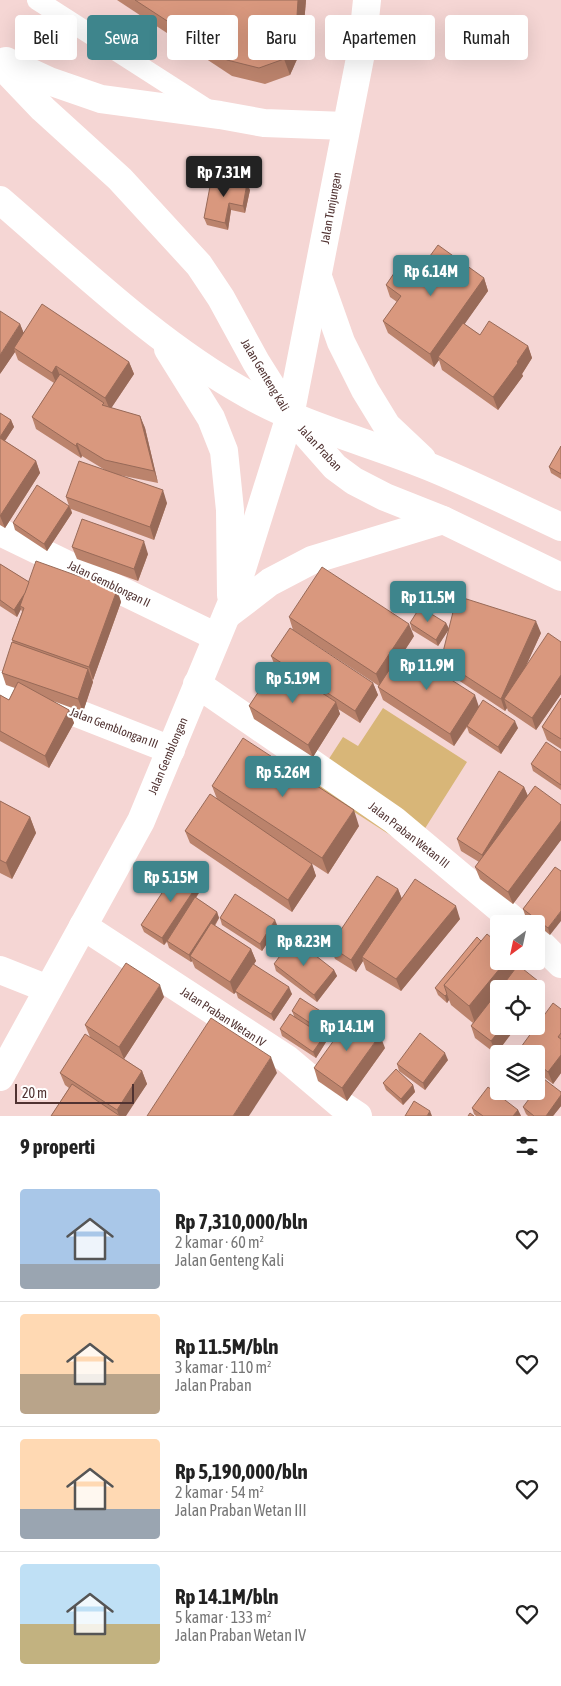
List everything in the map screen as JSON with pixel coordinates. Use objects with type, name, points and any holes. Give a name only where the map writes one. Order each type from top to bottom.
[{"type":"main road","name":"Jalan Tunjungan","points":[[290,416],[362,48],[367,0]]},
{"type":"main road","points":[[0,58],[49,81],[101,98],[216,114],[264,123],[346,126]]},
{"type":"main road","name":"Jalan Genteng Kali","points":[[0,64],[43,109],[120,178],[199,265],[290,416]]},
{"type":"main road","name":"Jalan Genteng Kali","points":[[0,200],[160,336],[208,371],[248,395],[290,416]]},
{"type":"main road","points":[[318,278],[341,342],[365,390],[387,426],[430,467]]},
{"type":"main road","points":[[160,336],[211,418],[224,451],[230,510],[225,619]]},
{"type":"main road","name":"Jalan Praban","points":[[290,416],[430,467],[561,527]]},
{"type":"main road","name":"Jalan Praban","points":[[290,416],[335,467],[354,481],[443,520],[561,577]]},
{"type":"main road","name":"Jalan Gemblongan","points":[[0,1077],[141,821],[225,619],[290,416]]},
{"type":"main road","points":[[225,619],[270,582],[312,560],[443,520]]},
{"type":"main road","name":"Jalan Gemblongan II","points":[[0,532],[225,619]]},
{"type":"main road","name":"Jalan Praban Wetan III","points":[[197,684],[394,820],[507,915]]},
{"type":"main road","name":"Jalan Gemblongan III","points":[[0,685],[18,690],[171,750]]},
{"type":"main road","name":"Jalan Praban Wetan IV","points":[[83,926],[287,1059],[340,1104],[358,1116]]},
{"type":"main road","points":[[545,949],[561,964]]},
{"type":"main road","points":[[0,970],[48,988]]},
{"type":"lane","points":[[36,0],[216,114]]},
{"type":"shaded area","points":[[383,708],[467,762],[412,849],[312,785],[343,737],[358,746]]},
{"type":"building","points":[[135,0],[298,0],[297,15],[248,15],[248,60],[281,60],[259,68],[227,60],[238,60],[238,15],[167,15],[167,21]]},
{"type":"building","points":[[212,176],[247,183],[243,206],[229,203],[225,223],[204,218]]},
{"type":"building","points":[[438,245],[484,278],[430,354],[383,321],[401,296],[386,285],[403,260],[419,271]]},
{"type":"building","points":[[42,304],[129,362],[105,398],[56,366],[52,373],[14,348]]},
{"type":"building","points":[[0,311],[20,324],[0,355]]},
{"type":"building","points":[[489,321],[528,346],[493,397],[438,357],[463,323],[480,335]]},
{"type":"building","points":[[60,374],[104,403],[102,405],[140,416],[154,471],[105,460],[77,443],[76,446],[32,417]]},
{"type":"building","points":[[0,413],[11,420],[0,437]]},
{"type":"building","points":[[0,438],[36,461],[0,516]]},
{"type":"building","points":[[561,446],[561,474],[549,467]]},
{"type":"building","points":[[79,461],[163,490],[150,527],[66,497]]},
{"type":"building","points":[[37,485],[69,506],[44,544],[13,523]]},
{"type":"building","points":[[82,519],[144,541],[134,569],[72,547]]},
{"type":"building","points":[[36,561],[117,590],[89,667],[12,640],[24,608],[20,606]]},
{"type":"building","points":[[0,564],[29,582],[25,593],[14,610],[0,600]]},
{"type":"building","points":[[322,567],[409,624],[376,674],[289,617]]},
{"type":"building","points":[[457,596],[536,621],[501,699],[441,660]]},
{"type":"building","points":[[420,607],[446,623],[436,640],[410,623]]},
{"type":"building","points":[[290,628],[373,683],[355,711],[271,656]]},
{"type":"building","points":[[548,633],[561,642],[561,675],[532,718],[504,699]]},
{"type":"building","points":[[12,642],[88,669],[78,699],[2,673]]},
{"type":"building","points":[[403,649],[475,695],[450,734],[378,687]]},
{"type":"building","points":[[277,664],[336,702],[308,745],[249,706]]},
{"type":"building","points":[[18,682],[69,710],[45,756],[0,731],[0,695],[9,700]]},
{"type":"building","points":[[561,698],[561,739],[542,727]]},
{"type":"building","points":[[483,700],[515,721],[498,747],[467,726]]},
{"type":"building","points":[[243,738],[354,810],[322,858],[212,786]]},
{"type":"building","points":[[546,742],[561,752],[561,785],[531,764]]},
{"type":"building","points":[[499,771],[524,787],[482,855],[457,839]]},
{"type":"building","points":[[535,786],[561,805],[561,821],[508,892],[475,867]]},
{"type":"building","points":[[210,794],[312,864],[288,900],[185,831]]},
{"type":"building","points":[[0,801],[30,817],[6,863],[0,860]]},
{"type":"building","points":[[179,867],[200,881],[162,938],[141,925]]},
{"type":"building","points":[[555,867],[561,871],[561,911],[548,928],[545,926],[545,915],[531,915],[523,909]]},
{"type":"building","points":[[377,876],[398,889],[351,960],[330,946]]},
{"type":"building","points":[[415,879],[456,906],[396,979],[362,957]]},
{"type":"building","points":[[235,894],[275,920],[260,944],[220,918]]},
{"type":"building","points":[[195,897],[217,912],[189,955],[167,941]]},
{"type":"building","points":[[211,923],[251,949],[230,982],[190,956]]},
{"type":"building","points":[[487,934],[490,936],[490,970],[499,970],[469,1006],[444,985]]},
{"type":"building","points":[[477,937],[481,941],[444,985],[447,994],[445,996],[435,988]]},
{"type":"building","points":[[293,938],[334,970],[314,995],[274,964]]},
{"type":"building","points":[[126,963],[160,985],[119,1047],[85,1025]]},
{"type":"building","points":[[253,964],[289,987],[271,1014],[235,991]]},
{"type":"building","points":[[514,970],[524,970],[537,980],[507,980]]},
{"type":"building","points":[[300,998],[333,1019],[325,1033],[292,1011]]},
{"type":"building","points":[[490,1002],[490,1035],[496,1035],[491,1041],[471,1026]]},
{"type":"building","points":[[553,1003],[561,1009],[561,1033],[558,1037],[561,1039],[561,1055],[548,1072],[545,1070],[545,1045],[522,1045],[530,1035],[545,1035],[545,1014]]},
{"type":"building","points":[[290,1014],[324,1036],[313,1052],[280,1029]]},
{"type":"building","points":[[352,1015],[380,1035],[342,1088],[314,1068]]},
{"type":"building","points":[[211,1018],[271,1057],[233,1116],[147,1116]]},
{"type":"building","points":[[420,1033],[445,1053],[423,1083],[397,1064]]},
{"type":"building","points":[[85,1034],[142,1071],[117,1110],[60,1073]]},
{"type":"building","points":[[396,1069],[413,1085],[401,1099],[383,1083]]},
{"type":"building","points":[[545,1080],[561,1092],[561,1095],[546,1116],[534,1116],[523,1107],[528,1100],[545,1100]]},
{"type":"building","points":[[72,1084],[120,1116],[51,1116]]},
{"type":"building","points":[[488,1087],[490,1089],[490,1100],[505,1100],[518,1110],[513,1116],[483,1116],[472,1108]]},
{"type":"building","points":[[414,1101],[430,1111],[427,1116],[405,1116]]}]
